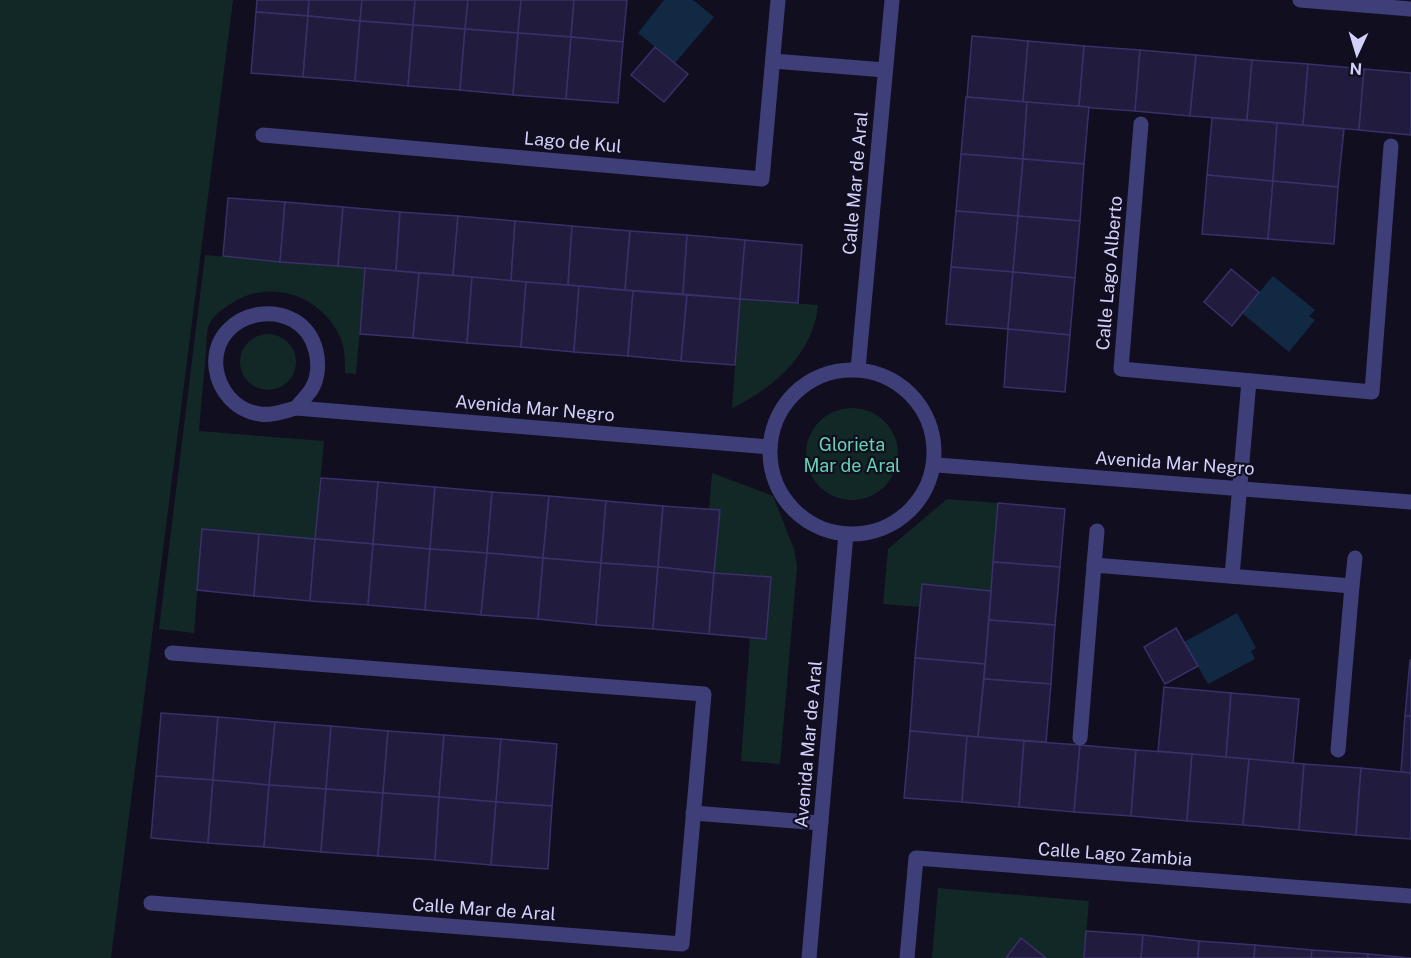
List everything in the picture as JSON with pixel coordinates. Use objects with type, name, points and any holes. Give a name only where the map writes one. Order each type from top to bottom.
[{"type":"street","name":"Lago de Kul","points":[[263,135],[762,179],[778,0]]},
{"type":"street","name":"Calle Mar de Aral","points":[[858,369],[892,0]]},
{"type":"street","points":[[1300,0],[1411,9]]},
{"type":"street","points":[[773,61],[885,70]]},
{"type":"street","name":"Calle Lago Alberto","points":[[1141,124],[1121,369],[1372,392],[1392,146]]},
{"type":"street","points":[[266,312],[288,318],[307,331],[315,345],[318,359],[317,374],[312,389],[296,408],[275,414],[260,414],[245,410],[232,401],[223,390],[217,376],[216,360],[219,345],[226,332],[237,322],[251,315],[266,312]]},
{"type":"street","points":[[858,369],[884,375],[907,390],[924,410],[934,434],[937,465],[915,506],[895,523],[873,532],[846,534],[822,529],[800,516],[782,498],[772,474],[770,447],[777,417],[796,390],[825,374],[858,369]]},
{"type":"street","points":[[1232,576],[1249,381]]},
{"type":"street","name":"Avenida Mar Negro","points":[[296,408],[770,447]]},
{"type":"street","name":"Avenida Mar Negro","points":[[937,465],[1411,502]]},
{"type":"street","points":[[1080,738],[1097,531]]},
{"type":"street","name":"Avenida Mar de Aral","points":[[809,958],[846,534]]},
{"type":"street","points":[[1338,750],[1355,558]]},
{"type":"street","points":[[1094,565],[1352,586]]},
{"type":"street","name":"Calle Mar de Aral","points":[[152,903],[682,944],[704,694],[172,653]]},
{"type":"street","points":[[693,813],[821,823]]},
{"type":"street","name":"Calle Lago Zambia","points":[[907,958],[916,858],[1411,896]]},
{"type":"green space","points":[[0,0],[233,0],[111,958],[0,958]]},
{"type":"green space","points":[[205,255],[365,268],[356,374],[345,373],[342,342],[329,320],[318,308],[291,294],[261,292],[246,296],[215,315],[208,328],[199,431],[324,441],[315,539],[202,529],[194,633],[159,629]]},
{"type":"green space","points":[[740,299],[818,305],[809,339],[800,354],[776,380],[732,408]]},
{"type":"green space","points":[[268,334],[279,336],[288,342],[294,351],[296,362],[294,373],[288,382],[279,388],[268,390],[257,388],[248,382],[242,373],[240,362],[242,351],[248,342],[257,336]]},
{"type":"green space","name":"Glorieta Mar de Aral","points":[[852,408],[870,411],[885,421],[895,436],[898,454],[895,472],[885,487],[870,497],[852,500],[834,497],[819,487],[809,472],[806,454],[809,436],[819,421],[834,411]]},
{"type":"green space","points":[[712,473],[773,496],[794,549],[797,567],[780,764],[741,761],[750,638],[766,639],[771,578],[714,573],[720,511],[709,510]]},
{"type":"green space","points":[[947,499],[998,503],[991,591],[922,584],[920,607],[883,604],[888,549]]},
{"type":"green space","points":[[938,888],[1089,901],[1084,958],[932,958]]},
{"type":"water","points":[[664,0],[693,0],[714,17],[675,63],[638,33]]},
{"type":"water","points":[[1273,276],[1315,310],[1309,316],[1315,320],[1289,352],[1242,313]]},
{"type":"water","points":[[1237,613],[1256,648],[1251,651],[1255,659],[1208,684],[1184,642]]},
{"type":"building","points":[[257,0],[309,0],[308,16],[256,12]]},
{"type":"building","points":[[309,0],[362,0],[360,21],[308,16]]},
{"type":"building","points":[[362,0],[415,0],[413,25],[360,21]]},
{"type":"building","points":[[415,0],[468,0],[465,29],[413,25]]},
{"type":"building","points":[[468,0],[521,0],[518,33],[465,29]]},
{"type":"building","points":[[521,0],[574,0],[571,37],[518,33]]},
{"type":"building","points":[[574,0],[627,0],[623,42],[571,37]]},
{"type":"building","points":[[256,12],[308,16],[303,77],[251,73]]},
{"type":"building","points":[[308,16],[360,21],[355,81],[303,77]]},
{"type":"building","points":[[360,21],[413,25],[408,86],[355,81]]},
{"type":"building","points":[[413,25],[465,29],[460,90],[408,86]]},
{"type":"building","points":[[465,29],[518,33],[513,95],[460,90]]},
{"type":"building","points":[[518,33],[571,37],[566,99],[513,95]]},
{"type":"building","points":[[972,36],[1028,41],[1023,102],[967,97]]},
{"type":"building","points":[[571,37],[623,42],[618,103],[566,99]]},
{"type":"building","points":[[1028,41],[1084,46],[1079,107],[1023,102]]},
{"type":"building","points":[[1084,46],[1140,50],[1135,111],[1079,107]]},
{"type":"building","points":[[655,47],[688,74],[664,102],[631,75]]},
{"type":"building","points":[[1140,50],[1196,55],[1190,116],[1135,111]]},
{"type":"building","points":[[1196,55],[1252,60],[1247,120],[1190,116]]},
{"type":"building","points":[[1252,60],[1308,64],[1303,125],[1247,120]]},
{"type":"building","points":[[1308,64],[1364,69],[1359,130],[1303,125]]},
{"type":"building","points":[[1364,69],[1411,73],[1411,135],[1359,130]]},
{"type":"building","points":[[966,97],[1027,102],[1023,159],[961,154]]},
{"type":"building","points":[[1027,102],[1089,107],[1084,164],[1023,159]]},
{"type":"building","points":[[1212,118],[1277,123],[1273,181],[1207,175]]},
{"type":"building","points":[[1277,123],[1344,129],[1338,187],[1273,181]]},
{"type":"building","points":[[961,154],[1023,159],[1018,216],[956,211]]},
{"type":"building","points":[[1023,159],[1084,164],[1080,221],[1018,216]]},
{"type":"building","points":[[1207,175],[1273,181],[1268,239],[1202,234]]},
{"type":"building","points":[[1273,181],[1338,187],[1334,244],[1268,239]]},
{"type":"building","points":[[228,198],[285,202],[280,262],[223,256]]},
{"type":"building","points":[[285,202],[343,207],[338,266],[280,262]]},
{"type":"building","points":[[343,207],[400,212],[396,271],[338,266]]},
{"type":"building","points":[[956,211],[1018,216],[1013,272],[951,267]]},
{"type":"building","points":[[400,212],[458,216],[453,275],[396,271]]},
{"type":"building","points":[[458,216],[515,221],[511,281],[453,275]]},
{"type":"building","points":[[1018,216],[1080,221],[1075,278],[1013,272]]},
{"type":"building","points":[[515,221],[572,226],[568,285],[511,281]]},
{"type":"building","points":[[572,226],[630,231],[625,290],[568,285]]},
{"type":"building","points":[[630,231],[687,235],[683,294],[625,290]]},
{"type":"building","points":[[687,235],[745,240],[740,299],[683,294]]},
{"type":"building","points":[[745,240],[802,245],[798,303],[740,299]]},
{"type":"building","points":[[951,267],[1013,272],[1008,329],[946,324]]},
{"type":"building","points":[[365,268],[419,273],[413,338],[360,334]]},
{"type":"building","points":[[1231,269],[1259,292],[1232,326],[1204,302]]},
{"type":"building","points":[[1013,272],[1075,278],[1070,335],[1008,329]]},
{"type":"building","points":[[419,273],[472,277],[467,343],[413,338]]},
{"type":"building","points":[[472,277],[526,282],[521,347],[467,343]]},
{"type":"building","points":[[526,282],[579,286],[574,352],[521,347]]},
{"type":"building","points":[[579,286],[633,291],[628,356],[574,352]]},
{"type":"building","points":[[633,291],[687,295],[681,361],[628,356]]},
{"type":"building","points":[[687,295],[740,299],[735,365],[681,361]]},
{"type":"building","points":[[1008,329],[1070,335],[1065,392],[1004,387]]},
{"type":"building","points":[[321,478],[378,482],[373,544],[315,539]]},
{"type":"building","points":[[378,482],[435,487],[430,549],[373,544]]},
{"type":"building","points":[[435,487],[492,492],[487,553],[430,549]]},
{"type":"building","points":[[492,492],[549,496],[543,558],[487,553]]},
{"type":"building","points":[[549,496],[606,501],[601,563],[543,558]]},
{"type":"building","points":[[606,501],[663,506],[658,567],[601,563]]},
{"type":"building","points":[[998,503],[1065,509],[1060,567],[993,562]]},
{"type":"building","points":[[663,506],[720,510],[714,573],[658,567]]},
{"type":"building","points":[[202,529],[259,534],[254,596],[197,590]]},
{"type":"building","points":[[259,534],[315,539],[310,601],[254,596]]},
{"type":"building","points":[[315,539],[373,544],[368,605],[310,601]]},
{"type":"building","points":[[373,544],[430,549],[425,610],[368,605]]},
{"type":"building","points":[[430,549],[487,553],[481,615],[425,610]]},
{"type":"building","points":[[487,553],[543,558],[538,619],[481,615]]},
{"type":"building","points":[[543,558],[601,563],[596,625],[538,619]]},
{"type":"building","points":[[993,562],[1060,567],[1055,625],[989,620]]},
{"type":"building","points":[[601,563],[658,567],[653,629],[596,625]]},
{"type":"building","points":[[658,567],[714,573],[709,634],[653,629]]},
{"type":"building","points":[[714,573],[771,577],[766,639],[709,634]]},
{"type":"building","points":[[922,584],[991,591],[985,664],[915,658]]},
{"type":"building","points":[[989,620],[1055,625],[1051,684],[984,679]]},
{"type":"building","points":[[1176,628],[1198,666],[1165,684],[1144,647]]},
{"type":"building","points":[[915,658],[985,664],[978,737],[910,731]]},
{"type":"building","points":[[1410,660],[1411,716],[1405,716]]},
{"type":"building","points":[[984,679],[1051,684],[1046,742],[978,737]]},
{"type":"building","points":[[1164,687],[1231,693],[1226,758],[1158,751]]},
{"type":"building","points":[[1231,693],[1299,699],[1293,763],[1226,758]]},
{"type":"building","points":[[161,713],[218,717],[213,780],[156,776]]},
{"type":"building","points":[[1405,716],[1411,716],[1411,773],[1401,772]]},
{"type":"building","points":[[218,717],[275,722],[269,785],[213,780]]},
{"type":"building","points":[[275,722],[331,726],[326,789],[269,785]]},
{"type":"building","points":[[331,726],[388,731],[383,793],[326,789]]},
{"type":"building","points":[[388,731],[444,735],[439,797],[383,793]]},
{"type":"building","points":[[910,731],[967,736],[962,802],[904,798]]},
{"type":"building","points":[[444,735],[501,739],[496,802],[439,797]]},
{"type":"building","points":[[967,736],[1024,741],[1019,807],[962,802]]},
{"type":"building","points":[[501,739],[557,744],[552,806],[496,802]]},
{"type":"building","points":[[1024,741],[1080,745],[1074,812],[1019,807]]},
{"type":"building","points":[[1080,745],[1136,750],[1131,816],[1074,812]]},
{"type":"building","points":[[1136,750],[1192,754],[1187,821],[1131,816]]},
{"type":"building","points":[[1192,754],[1249,759],[1243,825],[1187,821]]},
{"type":"building","points":[[1249,759],[1304,764],[1299,830],[1243,825]]},
{"type":"building","points":[[1304,764],[1361,768],[1356,835],[1299,830]]},
{"type":"building","points":[[1361,768],[1411,773],[1411,839],[1356,835]]},
{"type":"building","points":[[156,776],[213,780],[208,843],[151,838]]},
{"type":"building","points":[[213,780],[269,785],[264,847],[208,843]]},
{"type":"building","points":[[269,785],[326,789],[321,852],[264,847]]},
{"type":"building","points":[[326,789],[383,793],[378,856],[321,852]]},
{"type":"building","points":[[383,793],[439,797],[435,860],[378,856]]},
{"type":"building","points":[[439,797],[496,802],[491,865],[435,860]]},
{"type":"building","points":[[496,802],[552,806],[548,869],[491,865]]},
{"type":"building","points":[[1086,931],[1143,935],[1141,958],[1084,958]]},
{"type":"building","points":[[1143,935],[1199,941],[1198,958],[1141,958]]},
{"type":"building","points":[[1021,938],[1046,958],[1006,958]]},
{"type":"building","points":[[1199,941],[1255,945],[1254,958],[1198,958]]},
{"type":"building","points":[[1255,945],[1312,950],[1311,958],[1254,958]]},
{"type":"building","points":[[1312,950],[1368,954],[1368,958],[1311,958]]},
{"type":"building","points":[[1368,954],[1411,958],[1368,958]]}]
